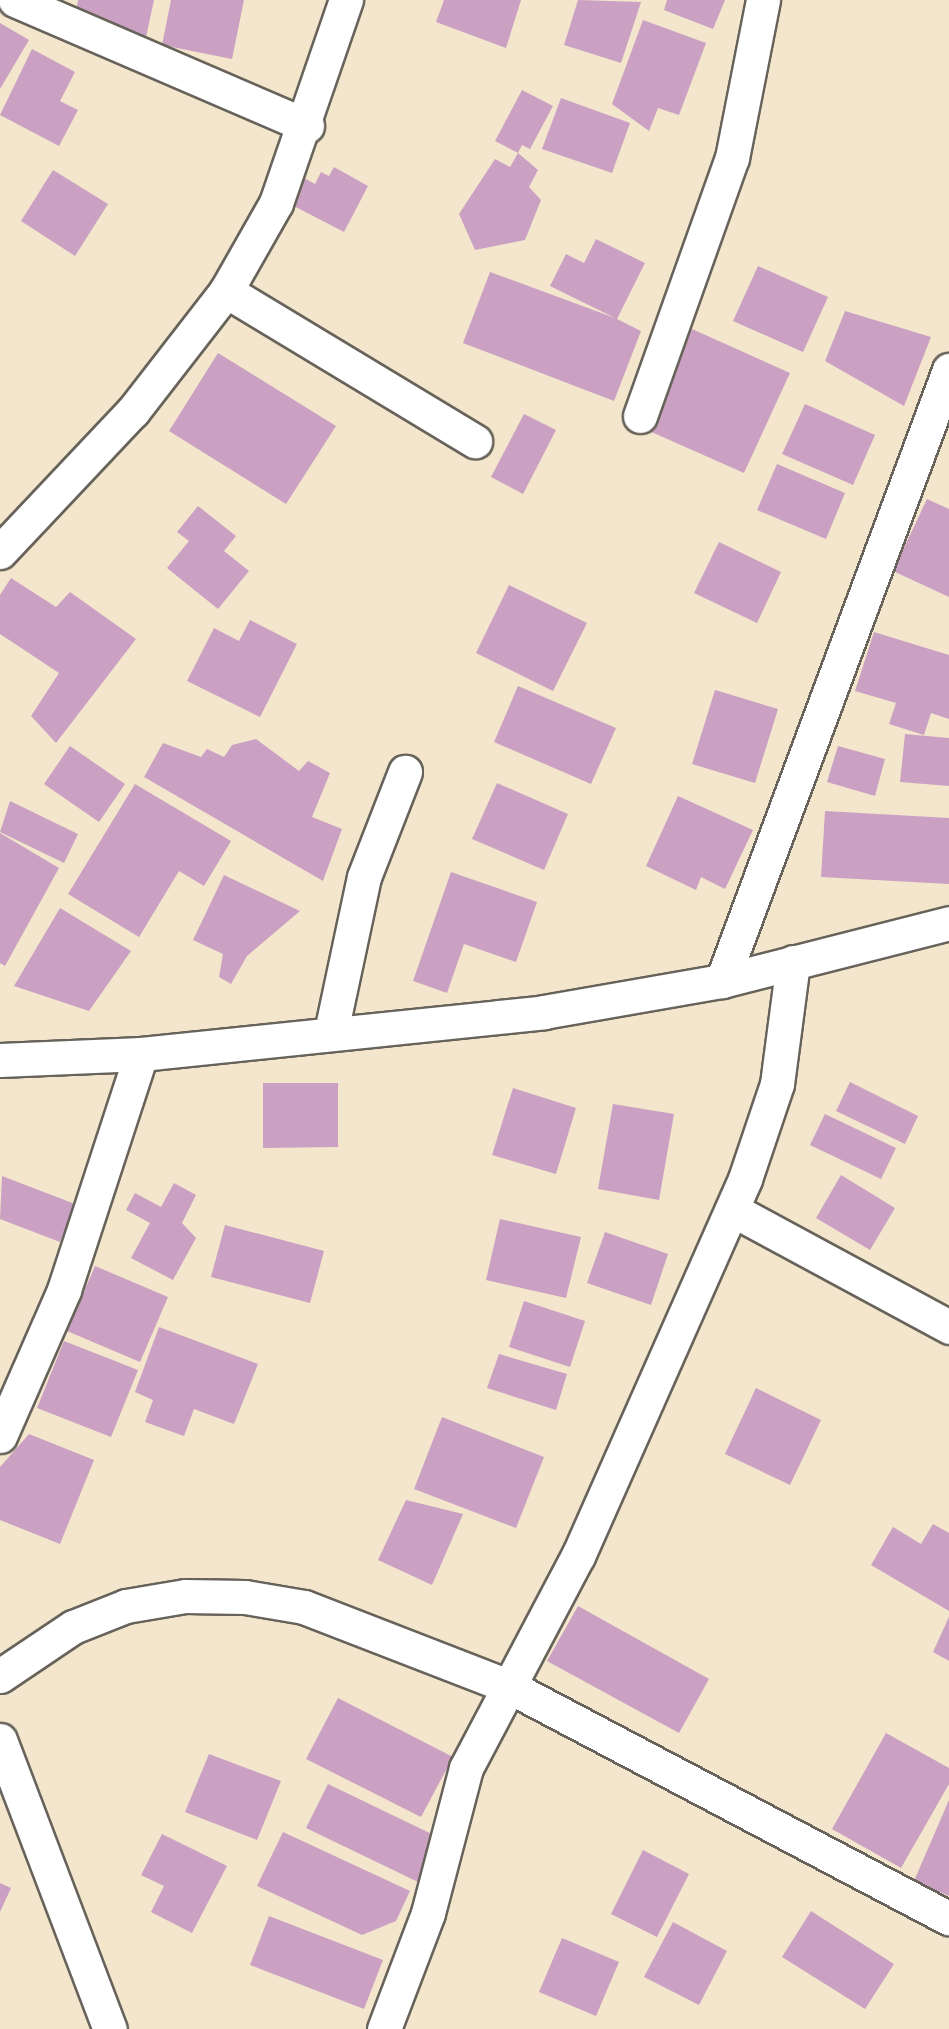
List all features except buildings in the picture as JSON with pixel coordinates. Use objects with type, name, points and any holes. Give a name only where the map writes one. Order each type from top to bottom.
[{"type":"street","points":[[15,0],[307,126]]},
{"type":"street","points":[[0,552],[133,411],[226,291],[276,203],[307,126],[346,0]]},
{"type":"street","points":[[640,416],[732,158],[763,0]]},
{"type":"street","points":[[226,291],[475,441]]},
{"type":"street","points":[[722,981],[949,370]]},
{"type":"street","points":[[331,1032],[364,877],[405,772]]},
{"type":"street","points":[[0,1060],[141,1054],[331,1032],[544,1012],[722,981],[949,922]]},
{"type":"street","points":[[384,2029],[428,1913],[466,1768],[578,1556],[733,1210],[777,1084],[793,962]]},
{"type":"street","points":[[0,1436],[64,1290],[141,1054]]},
{"type":"street","points":[[733,1210],[949,1327]]},
{"type":"street","points":[[0,1676],[73,1627],[126,1606],[184,1596],[245,1597],[303,1607],[510,1687],[949,1918]]},
{"type":"street","points":[[0,1740],[110,2029]]}]
